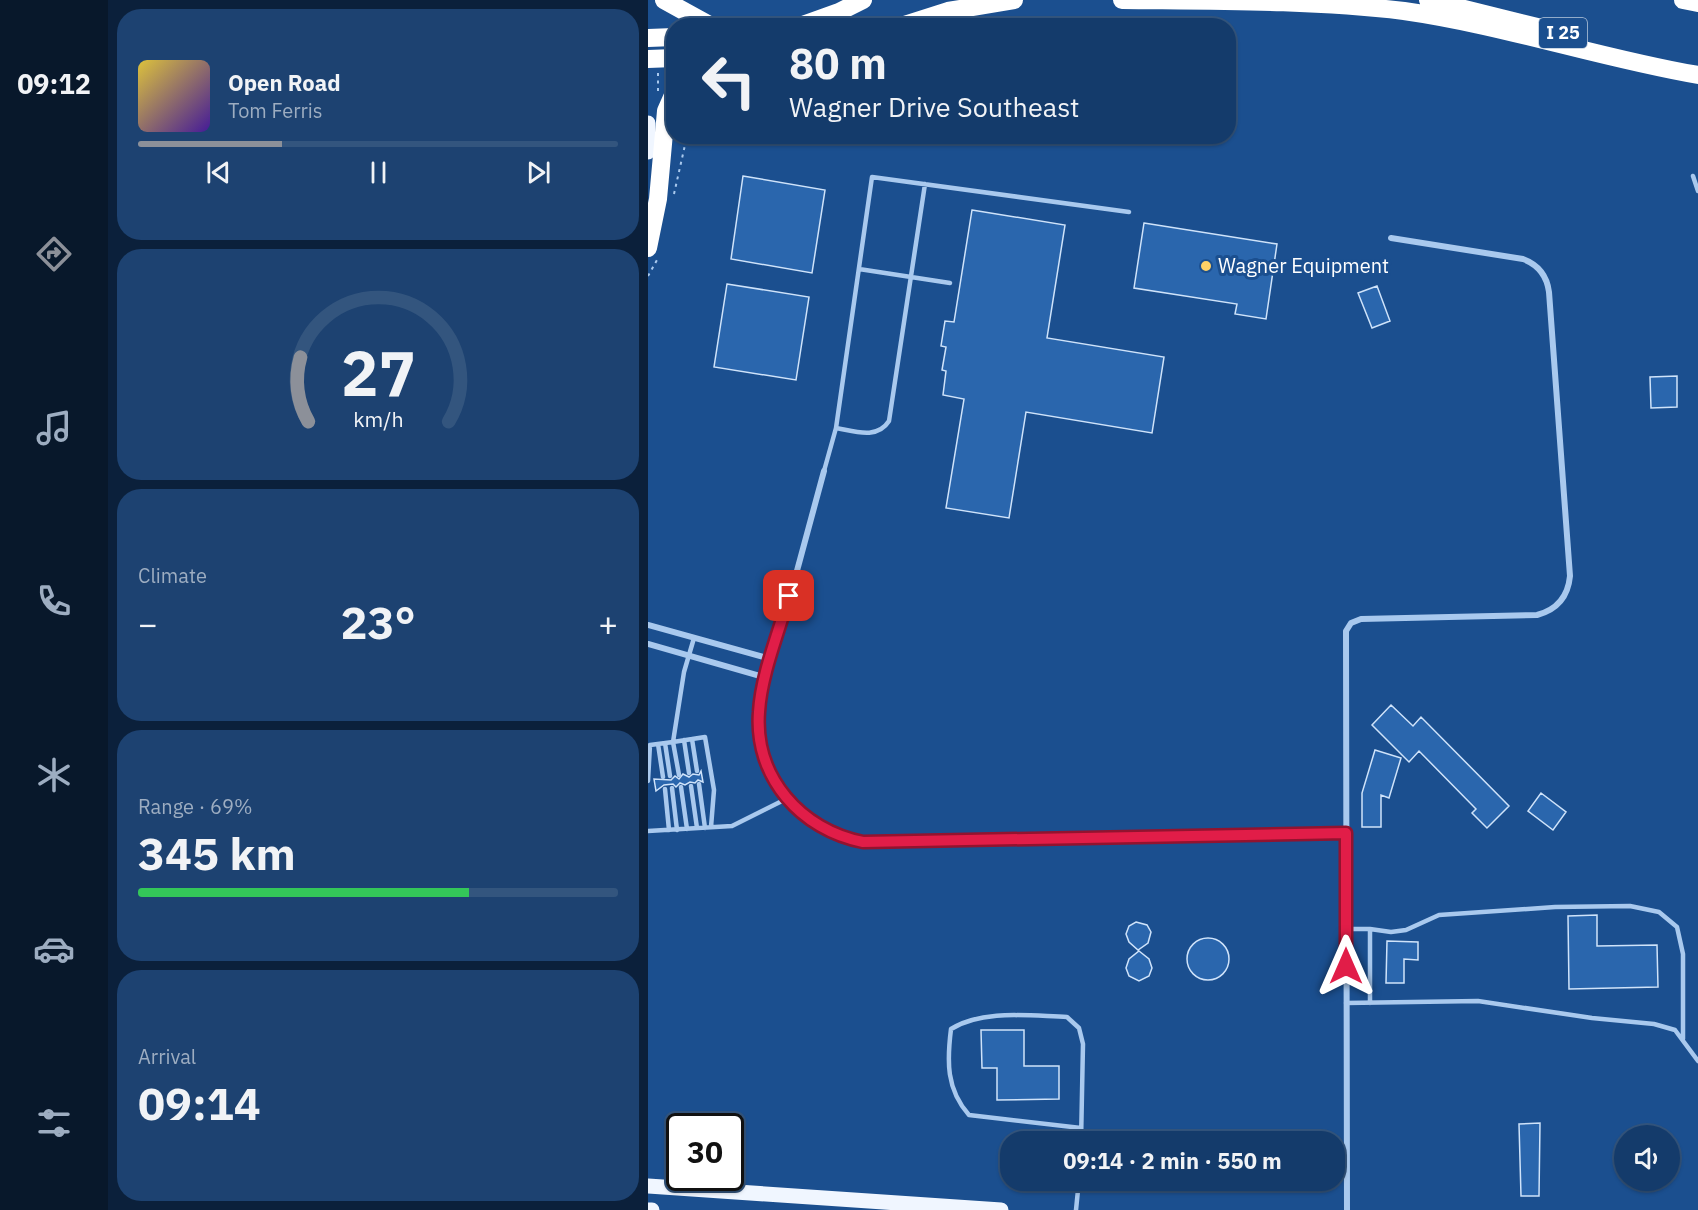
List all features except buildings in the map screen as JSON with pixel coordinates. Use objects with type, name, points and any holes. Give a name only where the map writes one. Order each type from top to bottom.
[{"type":"highway","points":[[664,0],[697,18]]},
{"type":"highway","points":[[822,18],[863,0]]},
{"type":"highway","points":[[928,18],[968,6],[1014,0]]},
{"type":"highway","points":[[1122,0],[1289,2],[1377,7],[1431,15],[1633,63],[1698,75]]},
{"type":"highway","name":"I 25","points":[[1428,0],[1509,18],[1698,70]]},
{"type":"highway","points":[[1683,0],[1698,3]]},
{"type":"highway","points":[[648,38],[666,38]]},
{"type":"highway","points":[[648,59],[666,58]]},
{"type":"highway","points":[[648,248],[658,199],[666,111]]},
{"type":"main road","points":[[648,123],[648,152]]},
{"type":"main road","points":[[648,1186],[1001,1210]]},
{"type":"street","points":[[1347,1210],[1345,636],[1352,623],[1361,619],[1537,615],[1557,606],[1565,595],[1569,583],[1550,292],[1546,278],[1537,267],[1523,259],[1391,238]]},
{"type":"street","points":[[824,471],[771,659],[759,711],[760,738],[772,777],[786,799],[815,825],[838,836],[863,842],[1346,833]]},
{"type":"street","points":[[648,626],[771,659]]},
{"type":"street","points":[[648,644],[767,678]]},
{"type":"lane","points":[[1693,176],[1698,191]]},
{"type":"lane","points":[[824,471],[836,428],[873,177],[1130,212]]},
{"type":"lane","points":[[836,428],[871,433],[883,429],[889,421],[925,184]]},
{"type":"lane","points":[[859,269],[950,283]]},
{"type":"lane","points":[[679,775],[673,742],[694,638]]},
{"type":"lane","points":[[648,781],[649,743],[658,744],[705,736],[714,790],[708,827]]},
{"type":"lane","points":[[692,739],[697,771]]},
{"type":"lane","points":[[684,740],[689,773]]},
{"type":"lane","points":[[665,743],[670,776]]},
{"type":"lane","points":[[658,744],[663,777]]},
{"type":"lane","points":[[699,784],[708,827]]},
{"type":"lane","points":[[691,786],[697,828]]},
{"type":"lane","points":[[681,787],[687,829]]},
{"type":"lane","points":[[672,788],[677,830]]},
{"type":"lane","points":[[665,789],[669,830]]},
{"type":"lane","points":[[648,831],[732,826],[786,799]]},
{"type":"lane","points":[[1346,929],[1391,932],[1406,930],[1439,915],[1555,908],[1630,906],[1659,912],[1677,927],[1683,954],[1683,1039]]},
{"type":"lane","points":[[1370,929],[1370,1003]]},
{"type":"lane","points":[[1346,1003],[1478,1001],[1592,1018],[1654,1024],[1675,1030],[1698,1061]]},
{"type":"lane","points":[[1005,1016],[1067,1017],[1079,1028],[1083,1044],[1081,1128],[969,1115],[958,1102],[950,1081],[948,1059],[951,1029],[965,1020],[1005,1016]]},
{"type":"lane","points":[[1076,1210],[1078,1191]]},
{"type":"place","name":"Wagner Equipment","points":[[1206,266]]},
{"type":"route","points":[[789,596],[761,698],[760,738],[766,764],[778,788],[795,809],[815,825],[838,836],[863,842],[1346,833],[1346,966]]}]
